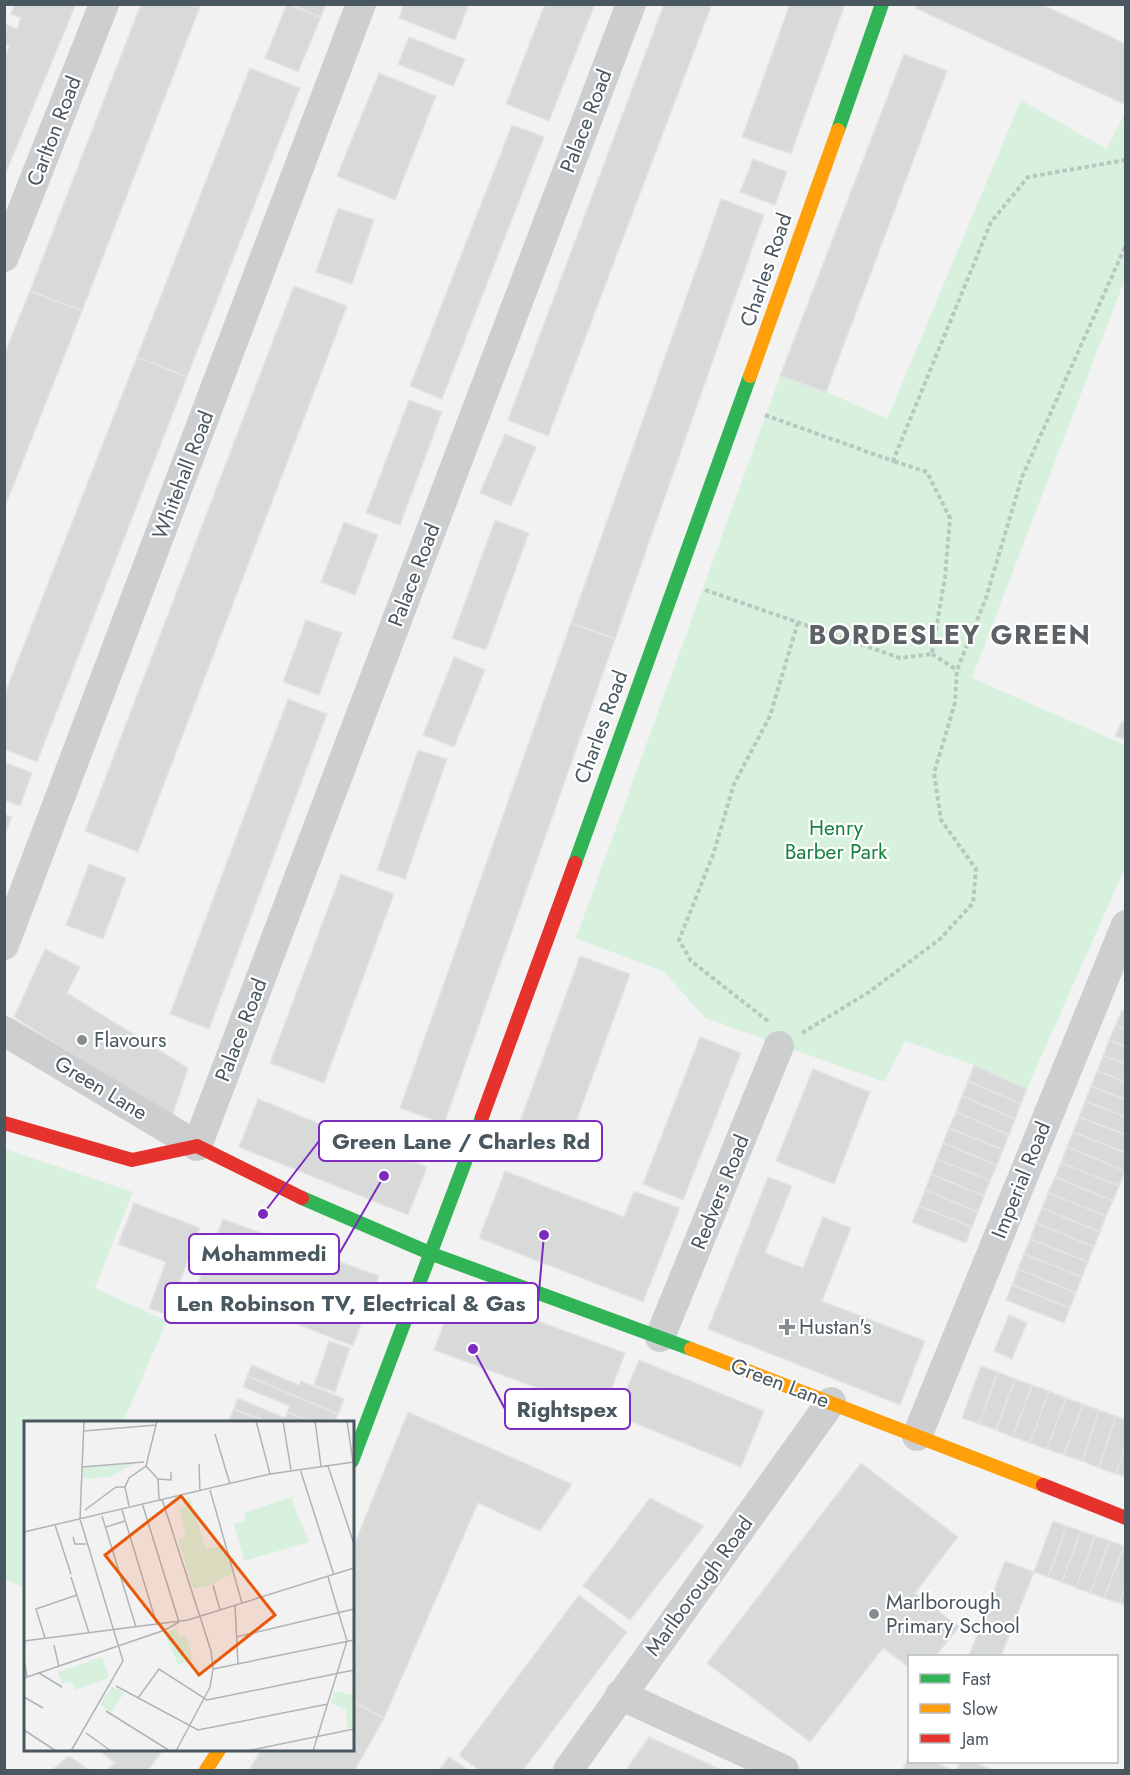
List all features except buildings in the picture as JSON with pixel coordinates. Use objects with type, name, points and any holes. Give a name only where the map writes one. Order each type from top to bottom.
[{"type":"street","name":"Carlton Road","points":[[4,257],[104,4]]},
{"type":"street","name":"Whitehall Road","points":[[4,945],[361,4]]},
{"type":"street","name":"Palace Road","points":[[197,1146],[631,4]]},
{"type":"street","name":"Charles Road","points":[[354,1456],[432,1254],[740,406],[882,4]]},
{"type":"street","name":"Imperial Road","points":[[917,1436],[1125,925]]},
{"type":"street","name":"Green Lane","points":[[4,1030],[197,1146],[298,1196],[432,1254],[831,1402],[1125,1518]]},
{"type":"street","name":"Redvers Road","points":[[660,1337],[779,1046]]},
{"type":"street","points":[[4,1123],[132,1160],[197,1146]]},
{"type":"street","name":"Marlborough Road","points":[[568,1770],[831,1402]]},
{"type":"street","points":[[620,1695],[784,1770]]},
{"type":"street","points":[[206,1770],[218,1751]]},
{"type":"path","points":[[893,461],[991,222],[1010,197],[1028,177],[1125,160]]},
{"type":"path","points":[[798,622],[770,716],[734,784],[713,855],[679,940],[691,961],[775,1026],[779,1046],[869,992],[940,939],[973,903],[976,869],[941,820],[934,773],[955,703],[957,670],[987,598],[1022,477],[1125,245]]},
{"type":"path","points":[[740,406],[927,472],[950,518],[945,577],[932,654]]},
{"type":"path","points":[[677,580],[900,658],[932,654],[957,670]]},
{"type":"green space","name":"Henry Barber Park","points":[[1021,100],[1106,149],[1125,113],[1125,279],[972,678],[1125,745],[1125,868],[1027,1089],[974,1065],[905,1041],[884,1082],[705,1018],[664,972],[576,938],[780,376],[827,392],[887,419]]},
{"type":"green space","points":[[5,1149],[133,1192],[95,1288],[167,1321],[123,1421],[24,1421],[24,1588],[4,1579]]},
{"type":"traffic: fast","points":[[838,130],[882,4]]},
{"type":"traffic: fast","points":[[575,863],[750,376]]},
{"type":"traffic: fast","points":[[354,1456],[482,1117]]},
{"type":"traffic: fast","points":[[302,1198],[432,1254],[691,1349]]},
{"type":"traffic: slow","points":[[750,376],[838,130]]},
{"type":"traffic: slow","points":[[691,1349],[1043,1485]]},
{"type":"traffic: slow","points":[[206,1770],[218,1751]]},
{"type":"traffic: jam","points":[[482,1117],[575,863]]},
{"type":"traffic: jam","points":[[4,1123],[132,1160],[197,1146],[302,1198]]},
{"type":"traffic: jam","points":[[1043,1485],[1126,1518]]},
{"type":"place","name":"Flavours","points":[[82,1040]]},
{"type":"place","name":"Mohammedi","points":[[384,1176]]},
{"type":"place","name":"Green Lane / Charles Rd","points":[[263,1214]]},
{"type":"place","name":"Len Robinson TV, Electrical & Gas","points":[[544,1235]]},
{"type":"place","name":"Hustan's","points":[[787,1327]]},
{"type":"place","name":"Rightspex","points":[[473,1349]]},
{"type":"place","name":"Marlborough Primary School","points":[[874,1614]]},
{"type":"district","name":"BORDESLEY GREEN","points":[[950,634]]}]
